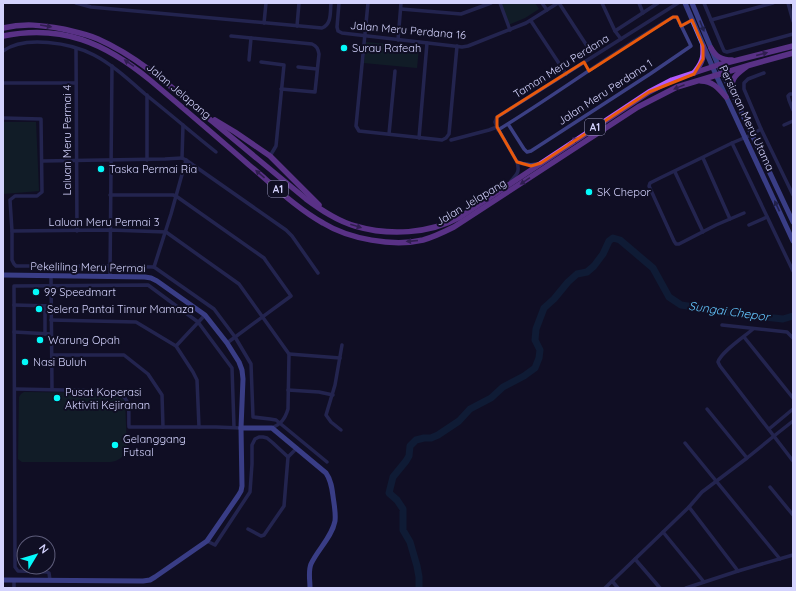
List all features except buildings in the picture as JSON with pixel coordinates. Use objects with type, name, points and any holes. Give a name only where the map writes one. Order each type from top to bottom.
[{"type":"main road","name":"Jalan Jelapang","points":[[5,27],[29,24],[42,25],[78,33],[97,39],[118,49],[154,74],[306,199],[322,210],[353,226],[380,231],[402,232],[437,227],[450,222],[649,92],[672,80],[715,66],[793,46]]},
{"type":"main road","name":"Jalan Jelapang","points":[[3,37],[32,32],[72,36],[94,44],[114,54],[150,80],[315,219],[351,236],[386,241],[422,240],[454,227],[638,107],[678,87],[750,64],[793,53]]},
{"type":"main road","points":[[694,74],[703,59],[703,46]]},
{"type":"main road","points":[[711,48],[715,54],[724,59],[737,60]]},
{"type":"main road","points":[[731,90],[732,83],[736,75],[750,64]]},
{"type":"main road","points":[[694,82],[710,82],[726,97]]},
{"type":"main road","points":[[202,112],[270,156],[310,196],[333,216]]},
{"type":"street","points":[[76,3],[87,7],[324,28],[329,22],[331,3]]},
{"type":"street","points":[[102,3],[102,8]]},
{"type":"street","points":[[264,23],[266,3]]},
{"type":"street","points":[[297,26],[299,3]]},
{"type":"street","name":"Jalan Meru Perdana 16","points":[[340,3],[337,27],[338,31],[342,33],[457,46],[468,46],[510,30],[531,21],[558,3]]},
{"type":"street","points":[[368,3],[356,126],[357,130],[360,132],[442,140],[446,138],[449,134],[457,46]]},
{"type":"street","points":[[398,40],[401,3]]},
{"type":"street","points":[[401,9],[461,14],[491,3]]},
{"type":"street","points":[[500,3],[510,30]]},
{"type":"street","points":[[542,3],[547,10]]},
{"type":"street","points":[[558,3],[589,49]]},
{"type":"street","points":[[602,3],[615,31],[621,39]]},
{"type":"street","points":[[639,3],[643,13]]},
{"type":"street","points":[[615,31],[658,3]]},
{"type":"street","name":"Taman Meru Perdana","points":[[498,128],[495,122],[497,117],[678,3]]},
{"type":"street","name":"Persiaran Meru Utama","points":[[685,3],[703,46],[719,74],[726,97],[793,241]]},
{"type":"street","name":"Persiaran Meru Utama","points":[[692,3],[711,48],[715,66]]},
{"type":"street","points":[[704,3],[724,50],[727,52],[793,34]]},
{"type":"street","points":[[711,20],[773,3]]},
{"type":"street","points":[[788,3],[793,21]]},
{"type":"street","points":[[451,140],[508,124],[630,43],[673,17],[677,17],[682,26],[692,20]]},
{"type":"street","points":[[531,21],[566,74]]},
{"type":"street","name":"Jalan Meru Perdana 1","points":[[508,124],[524,149],[527,152],[531,151],[691,46],[682,26]]},
{"type":"street","points":[[232,36],[312,44],[315,46],[318,51],[315,92],[281,89]]},
{"type":"street","points":[[249,60],[251,38]]},
{"type":"street","points":[[3,51],[11,46],[33,41],[55,44],[94,55],[112,66],[216,152]]},
{"type":"street","points":[[419,138],[427,43]]},
{"type":"street","name":"Laluan Meru Permai 4","points":[[76,49],[77,231]]},
{"type":"street","points":[[261,62],[284,65],[276,146],[270,156]]},
{"type":"street","points":[[584,62],[589,71]]},
{"type":"street","points":[[110,276],[112,66]]},
{"type":"street","points":[[298,67],[317,69]]},
{"type":"street","points":[[389,134],[395,71]]},
{"type":"street","points":[[764,73],[748,79],[744,83],[744,89],[793,195]]},
{"type":"street","name":"Persiaran Meru Utama","points":[[719,74],[731,90],[793,222]]},
{"type":"street","points":[[3,84],[76,83]]},
{"type":"street","points":[[793,94],[788,96],[793,110]]},
{"type":"street","points":[[147,95],[147,160]]},
{"type":"street","points":[[3,118],[41,119],[42,192],[36,196],[15,196],[10,200],[12,260],[14,264],[16,266],[154,267],[214,309],[235,337],[251,364],[253,417],[270,418],[281,423],[327,462]]},
{"type":"street","points":[[784,125],[793,121]]},
{"type":"street","points":[[182,125],[182,158]]},
{"type":"street","points":[[498,128],[519,168],[518,173],[508,185]]},
{"type":"street","points":[[744,213],[679,244],[676,244],[650,183],[762,129]]},
{"type":"street","points":[[732,143],[793,271]]},
{"type":"street","points":[[42,161],[147,160],[182,158],[286,230],[292,236],[318,273]]},
{"type":"street","points":[[703,158],[730,219]]},
{"type":"street","points":[[154,267],[166,232],[186,160]]},
{"type":"street","points":[[517,162],[531,166],[541,163]]},
{"type":"street","points":[[675,172],[703,232]]},
{"type":"street","points":[[110,195],[176,196],[264,258],[291,296],[227,343]]},
{"type":"street","points":[[749,225],[767,217]]},
{"type":"street","name":"Laluan Meru Permai 3","points":[[12,231],[110,230],[166,232],[239,284],[289,354]]},
{"type":"street","name":"Pekeliling Meru Permai","points":[[3,276],[110,276],[151,278],[205,315],[227,343],[239,362],[243,378],[241,428],[242,486],[241,491],[207,541]]},
{"type":"street","points":[[51,276],[52,389]]},
{"type":"street","name":"Pekeliling Meru Permai","points":[[14,305],[14,286],[148,285],[198,322],[232,368],[234,427]]},
{"type":"street","points":[[50,580],[47,572],[18,571],[15,567],[14,305],[51,306]]},
{"type":"street","points":[[45,306],[45,334]]},
{"type":"street","points":[[176,346],[205,315]]},
{"type":"street","points":[[51,320],[136,322],[176,346],[197,380],[199,427]]},
{"type":"street","points":[[722,325],[787,332],[793,338]]},
{"type":"street","points":[[753,329],[719,358],[718,362],[793,461]]},
{"type":"street","points":[[14,332],[51,334]]},
{"type":"street","points":[[744,337],[793,398]]},
{"type":"street","points":[[341,430],[328,419],[326,415],[333,395],[342,345]]},
{"type":"street","points":[[15,389],[114,391],[125,398],[128,402],[129,427],[272,428],[281,423],[288,409],[289,354],[340,358]]},
{"type":"street","points":[[52,355],[124,355],[148,374],[162,395],[163,427]]},
{"type":"street","points":[[288,390],[315,391],[333,395]]},
{"type":"street","points":[[707,409],[747,458]]},
{"type":"street","points":[[768,429],[793,410]]},
{"type":"street","points":[[605,588],[689,507],[702,492],[793,421]]},
{"type":"street","points":[[272,428],[328,476],[331,485],[335,509],[335,521],[332,530],[311,564],[309,574],[310,588]]},
{"type":"street","points":[[3,580],[150,580],[207,541],[215,545],[250,492],[252,445],[255,439],[259,437],[267,438],[288,457]]},
{"type":"street","points":[[685,444],[780,559]]},
{"type":"street","points":[[248,529],[261,536],[264,535],[284,506],[288,457],[297,448]]},
{"type":"street","points":[[770,487],[793,515]]},
{"type":"street","points":[[689,507],[738,571]]},
{"type":"street","points":[[663,532],[704,582]]},
{"type":"street","points":[[686,588],[793,555]]},
{"type":"street","points":[[635,559],[660,588]]},
{"type":"street","points":[[14,580],[14,588]]},
{"type":"street","points":[[612,581],[618,588]]},
{"type":"highlighted area","points":[[673,17],[677,17],[681,26],[692,20],[703,46],[703,59],[694,74],[649,92],[541,163],[531,166],[517,162],[497,127],[497,117],[584,62],[589,71]]},
{"type":"green space","points":[[500,3],[535,3],[539,9],[525,18],[508,25]]},
{"type":"green space","points":[[366,42],[419,47],[417,68],[364,63]]},
{"type":"green space","points":[[3,122],[36,122],[39,191],[3,194]]},
{"type":"green space","points":[[24,392],[117,394],[125,401],[127,449],[118,460],[110,462],[22,462],[18,459],[19,397]]},
{"type":"waterway","name":"Sungai Chepor","points":[[419,588],[417,566],[410,542],[403,530],[403,509],[397,500],[389,493],[393,477],[409,456],[410,446],[416,440],[431,438],[438,435],[459,421],[470,409],[491,398],[503,387],[524,376],[535,368],[540,350],[535,340],[536,329],[544,308],[577,274],[587,272],[594,266],[603,254],[609,241],[613,238],[620,240],[653,268],[669,297],[681,305],[783,319],[793,316]]},
{"type":"place","name":"Surau Rafeah","points":[[344,48]]},
{"type":"place","name":"Taska Permai Ria","points":[[101,169]]},
{"type":"place","name":"SK Chepor","points":[[589,192]]},
{"type":"place","name":"99 Speedmart","points":[[36,292]]},
{"type":"place","name":"Selera Pantai Timur Mamaza","points":[[39,309]]},
{"type":"place","name":"Warung Opah","points":[[40,340]]},
{"type":"place","name":"Nasi Buluh","points":[[25,362]]},
{"type":"place","name":"Pusat Koperasi Aktiviti Kejiranan","points":[[57,398]]},
{"type":"place","name":"Gelanggang Futsal","points":[[115,445]]}]
